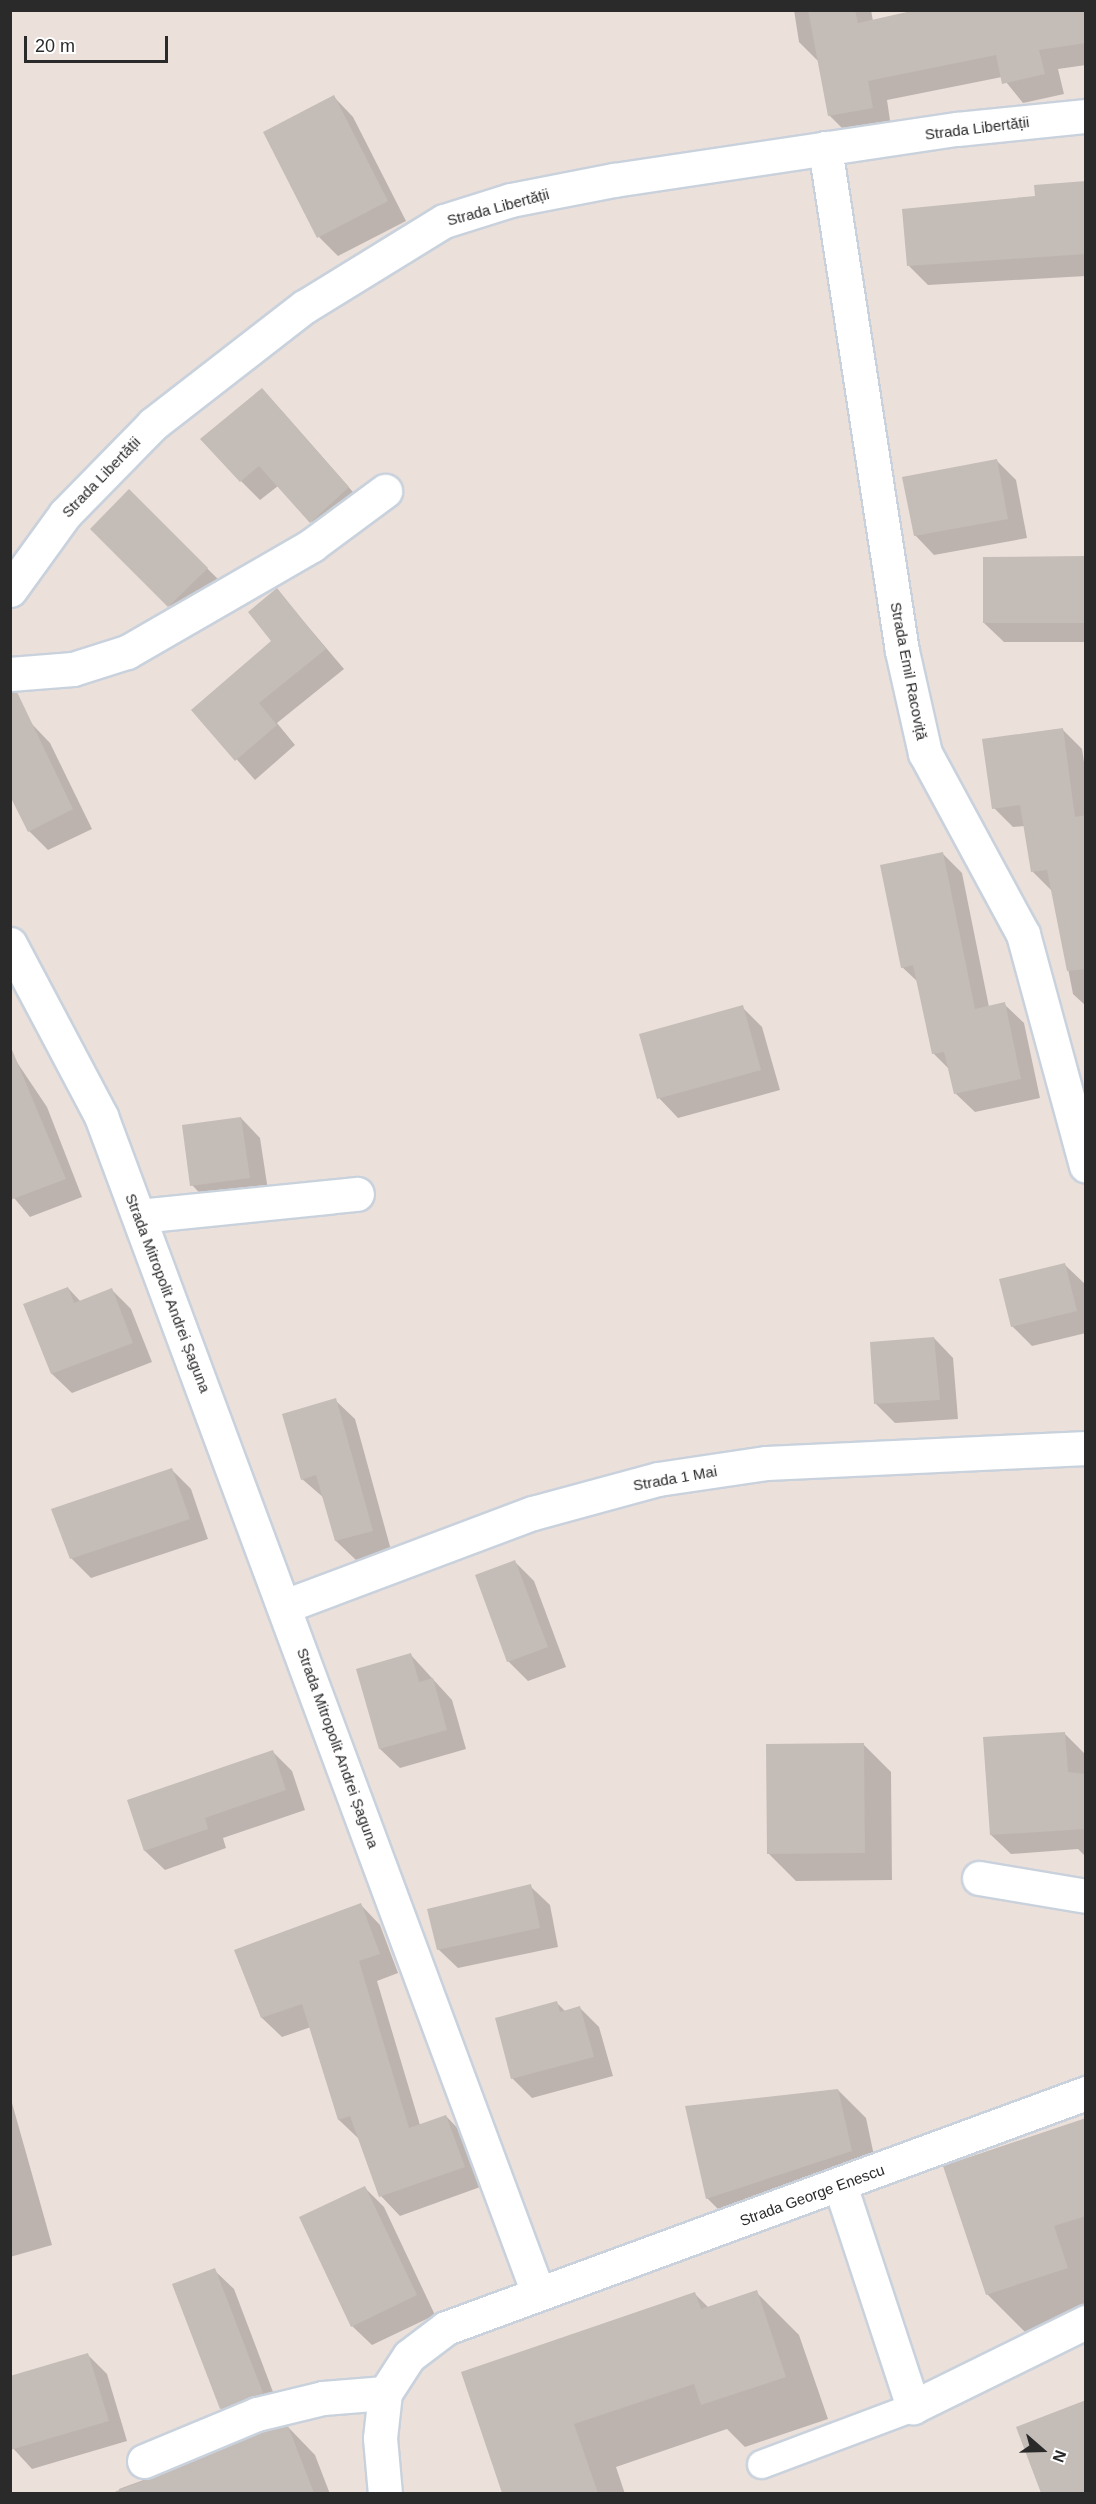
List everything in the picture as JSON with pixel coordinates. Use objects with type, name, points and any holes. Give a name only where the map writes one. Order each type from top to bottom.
[{"type":"street","name":"Strada Libertății","points":[[10,590],[65,514],[153,424],[304,307],[435,226],[511,200],[591,184],[825,148],[1086,116]]},
{"type":"street","name":"Strada Emil Racoviță","points":[[825,148],[903,651],[926,753],[1023,934],[1086,1166]]},
{"type":"street","points":[[10,674],[73,669],[127,652],[292,558],[385,491]]},
{"type":"street","name":"Strada Mitropolit Andrei Șaguna","points":[[10,944],[101,1116],[285,1606],[538,2293]]},
{"type":"street","points":[[139,1216],[357,1194]]},
{"type":"street","name":"Strada 1 Mai","points":[[285,1606],[533,1514],[658,1479],[767,1463],[1086,1448]]},
{"type":"street","points":[[979,1878],[1086,1896]]},
{"type":"street","name":"Strada George Enescu","points":[[538,2293],[840,2186],[1086,2093]]},
{"type":"street","points":[[840,2186],[913,2407],[1086,2322]]},
{"type":"street","points":[[385,2493],[380,2438],[385,2393],[409,2356],[446,2328],[538,2293]]},
{"type":"street","points":[[144,2461],[257,2414],[323,2398],[385,2393]]},
{"type":"lane","points":[[761,2464],[913,2407]]},
{"type":"building","points":[[808,10],[855,10],[858,23],[916,10],[1086,10],[1086,43],[1039,50],[1045,74],[1002,84],[996,55],[868,81],[873,108],[828,116]]},
{"type":"building","points":[[334,95],[388,201],[317,238],[263,132]]},
{"type":"building","points":[[1086,181],[1086,254],[907,266],[902,209],[1035,196],[1034,185]]},
{"type":"building","points":[[262,388],[349,487],[310,523],[259,466],[240,482],[200,439]]},
{"type":"building","points":[[997,459],[1008,519],[914,536],[902,477]]},
{"type":"building","points":[[129,489],[208,568],[168,607],[90,529]]},
{"type":"building","points":[[1086,556],[1086,623],[983,623],[983,557]]},
{"type":"building","points":[[277,588],[326,649],[259,703],[277,725],[235,761],[191,710],[271,641],[248,612]]},
{"type":"building","points":[[17,692],[73,809],[28,832],[10,796],[10,693]]},
{"type":"building","points":[[1063,728],[1075,817],[1086,815],[1086,969],[1067,971],[1047,870],[1031,872],[1020,805],[992,809],[982,739]]},
{"type":"building","points":[[943,852],[975,1009],[1005,1002],[1021,1079],[954,1094],[944,1052],[932,1054],[913,965],[901,968],[880,865]]},
{"type":"building","points":[[743,1005],[761,1070],[657,1099],[639,1034]]},
{"type":"building","points":[[10,1045],[66,1179],[10,1200]]},
{"type":"building","points":[[241,1117],[250,1178],[190,1186],[182,1125]]},
{"type":"building","points":[[1065,1263],[1077,1311],[1011,1327],[999,1279]]},
{"type":"building","points":[[68,1287],[74,1303],[112,1288],[133,1343],[51,1374],[23,1304]]},
{"type":"building","points":[[934,1337],[940,1400],[874,1404],[870,1342]]},
{"type":"building","points":[[336,1398],[373,1531],[335,1541],[316,1475],[301,1480],[282,1414]]},
{"type":"building","points":[[172,1468],[190,1519],[70,1559],[51,1509]]},
{"type":"building","points":[[515,1560],[548,1647],[507,1662],[475,1575]]},
{"type":"building","points":[[411,1653],[419,1682],[433,1678],[447,1730],[379,1749],[356,1669]]},
{"type":"building","points":[[1065,1732],[1068,1772],[1086,1774],[1086,1829],[990,1835],[983,1737]]},
{"type":"building","points":[[864,1743],[865,1853],[767,1854],[766,1744]]},
{"type":"building","points":[[273,1750],[286,1790],[205,1818],[208,1829],[144,1851],[127,1800]]},
{"type":"building","points":[[531,1884],[540,1928],[437,1950],[427,1909]]},
{"type":"building","points":[[361,1903],[380,1954],[359,1961],[409,2128],[446,2115],[465,2167],[379,2197],[350,2116],[338,2120],[302,2004],[261,2018],[234,1950]]},
{"type":"building","points":[[557,2001],[560,2012],[580,2006],[594,2057],[511,2079],[495,2018]]},
{"type":"building","points":[[838,2089],[852,2151],[706,2199],[685,2106]]},
{"type":"building","points":[[1086,2118],[1086,2216],[1054,2226],[1068,2268],[986,2295],[943,2166]]},
{"type":"building","points":[[365,2186],[417,2295],[351,2327],[299,2217]]},
{"type":"building","points":[[215,2268],[263,2393],[220,2409],[172,2284]]},
{"type":"building","points":[[757,2290],[786,2377],[701,2405],[694,2384],[574,2424],[598,2493],[502,2493],[461,2372],[695,2292],[701,2309]]},
{"type":"building","points":[[88,2353],[109,2421],[10,2450],[10,2376]]},
{"type":"building","points":[[1086,2400],[1086,2493],[1041,2493],[1016,2427]]},
{"type":"building","points":[[288,2426],[314,2493],[112,2493],[263,2432]]}]
